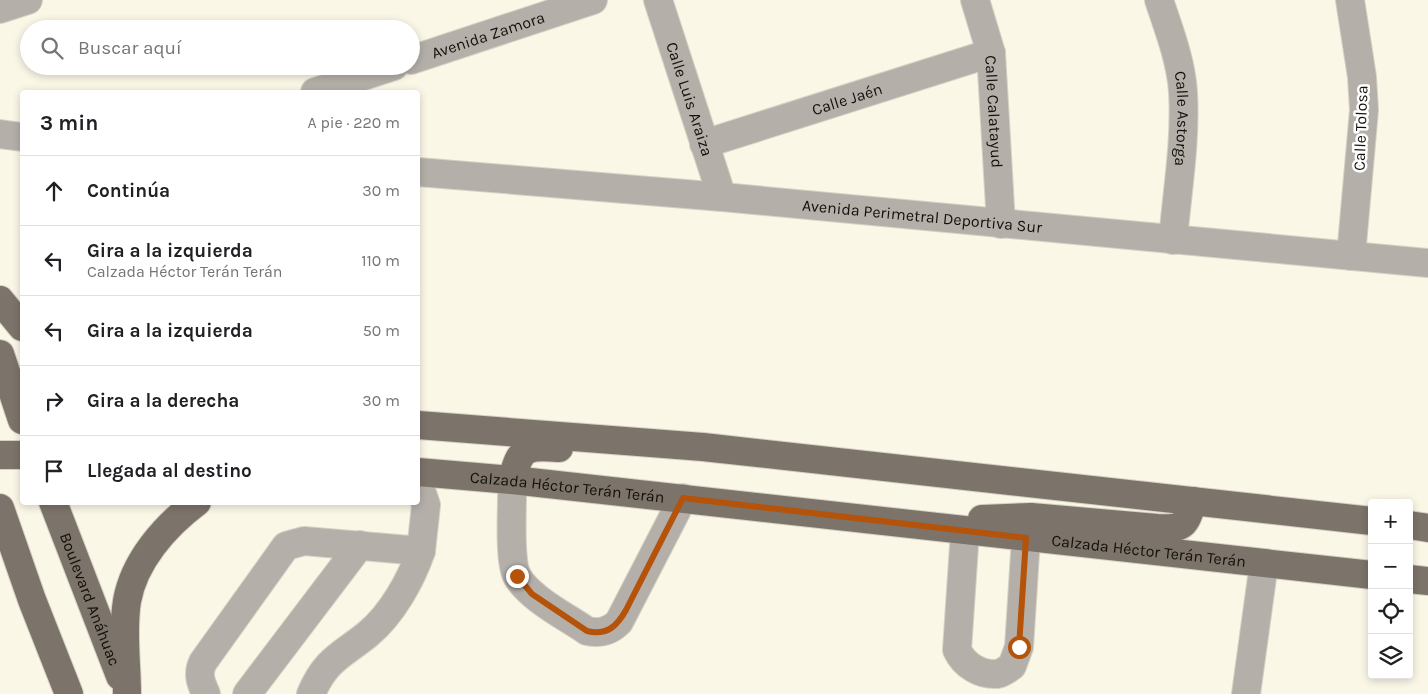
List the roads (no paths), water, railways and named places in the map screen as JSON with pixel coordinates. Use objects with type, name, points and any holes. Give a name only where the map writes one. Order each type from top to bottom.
[{"type":"main road","points":[[0,300],[20,325]]},
{"type":"main road","points":[[0,354],[16,408]]},
{"type":"main road","points":[[420,425],[744,452],[1368,521]]},
{"type":"main road","points":[[512,480],[520,454],[538,446],[706,461],[744,452]]},
{"type":"main road","points":[[0,455],[20,455]]},
{"type":"main road","name":"Calzada Héctor Terán Terán","points":[[420,472],[683,498],[1026,538],[1368,575]]},
{"type":"main road","points":[[903,524],[1031,517],[1175,528],[1187,521],[1193,501]]},
{"type":"main road","name":"Boulevard Anáhuac","points":[[55,505],[127,694]]},
{"type":"main road","points":[[127,694],[126,617],[130,590],[143,560],[158,538],[176,519],[193,505]]},
{"type":"main road","points":[[0,508],[32,600],[69,694]]},
{"type":"main road","points":[[1413,526],[1428,528]]},
{"type":"main road","points":[[0,556],[32,600]]},
{"type":"main road","points":[[1413,579],[1428,581]]},
{"type":"street","points":[[0,9],[28,0]]},
{"type":"street","name":"Avenida Zamora","points":[[420,57],[594,0]]},
{"type":"street","name":"Calle Luis Araiza","points":[[658,0],[722,198]]},
{"type":"street","name":"Calle Calatayud","points":[[975,0],[991,53],[1001,224]]},
{"type":"street","name":"Calle Astorga","points":[[1159,0],[1177,55],[1183,90],[1184,118],[1173,240]]},
{"type":"street","name":"Calle Tolosa","points":[[1350,0],[1362,78],[1364,110],[1351,256]]},
{"type":"street","name":"Calle Jaén","points":[[704,144],[991,53]]},
{"type":"street","points":[[321,90],[367,75]]},
{"type":"street","points":[[0,134],[20,137]]},
{"type":"street","name":"Avenida Perimetral Deportiva Sur","points":[[420,172],[1428,263]]},
{"type":"street","points":[[512,480],[513,556],[517,576],[532,594],[587,631],[594,633],[609,630],[619,622],[683,498]]},
{"type":"street","points":[[311,694],[316,681],[332,660],[379,624],[414,571],[421,550],[426,505],[420,487]]},
{"type":"street","points":[[965,531],[957,650],[962,660],[976,670],[998,674],[1012,666],[1019,647],[1026,538]]},
{"type":"street","points":[[206,694],[200,678],[202,662],[282,550],[290,544],[304,541],[421,550]]},
{"type":"street","points":[[247,694],[360,545]]},
{"type":"street","points":[[1246,694],[1264,563]]}]
